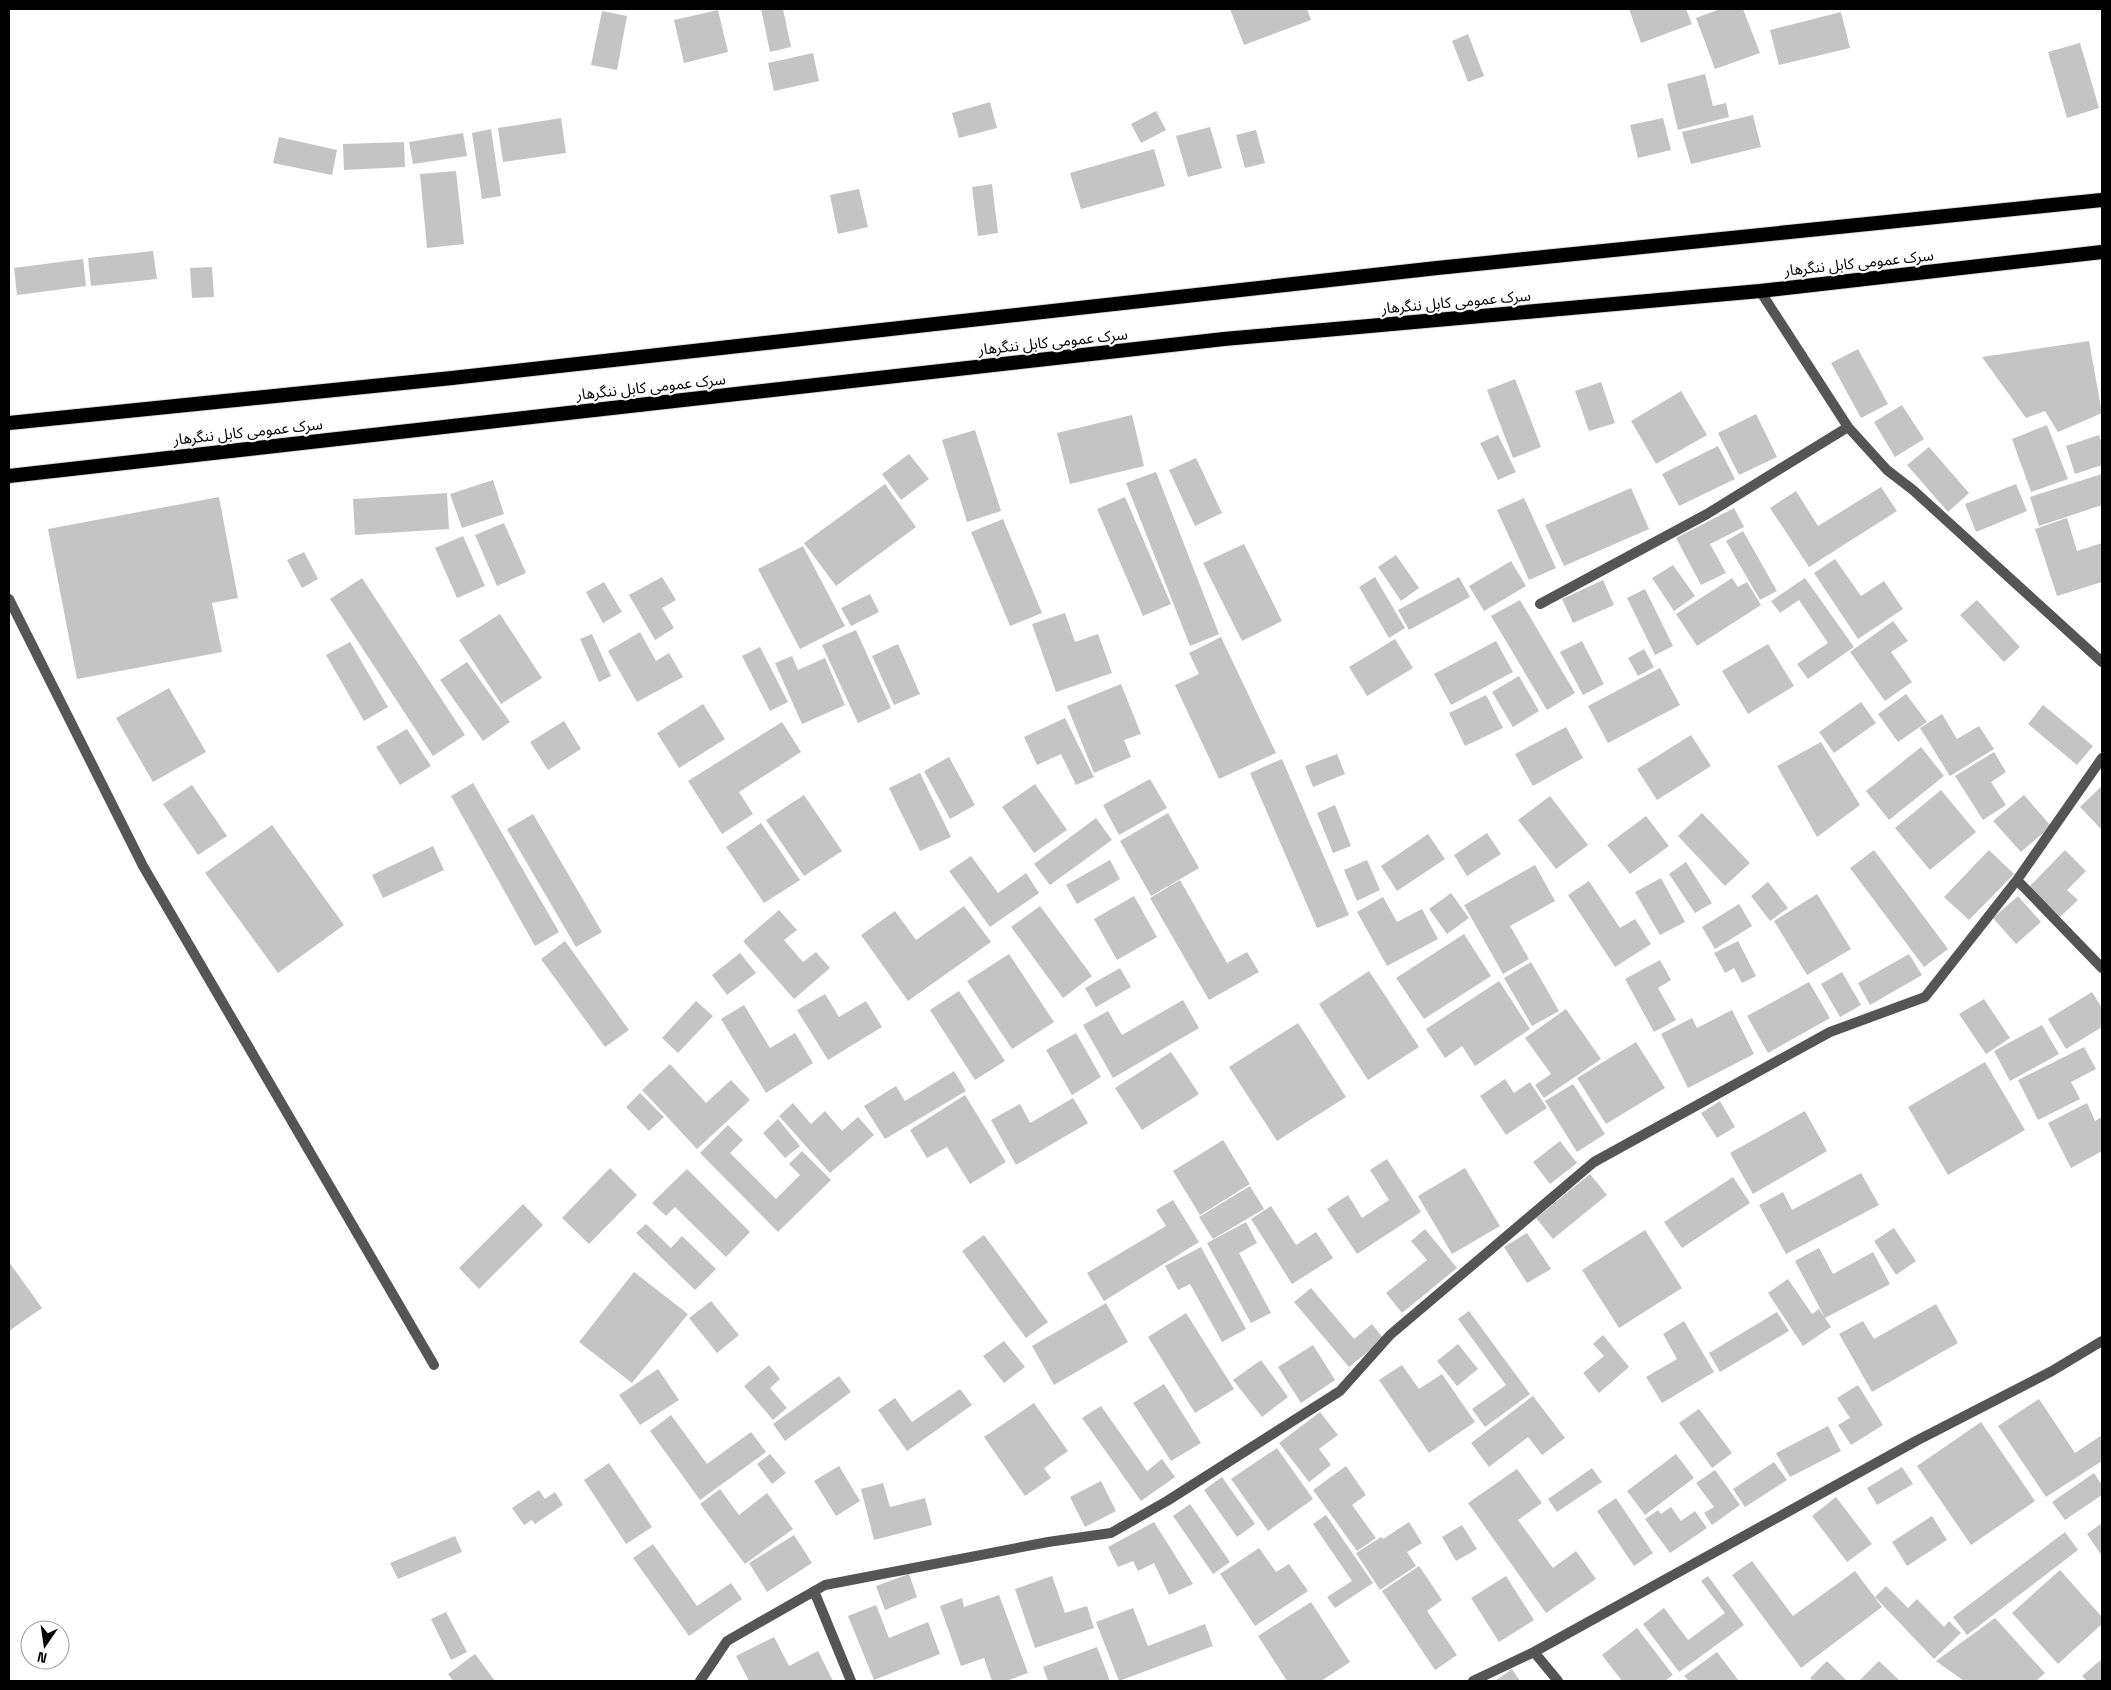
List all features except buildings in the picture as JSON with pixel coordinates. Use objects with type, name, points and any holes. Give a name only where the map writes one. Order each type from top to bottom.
[{"type":"highway","name":"سرک عمومی کابل ننگرهار","points":[[9,423],[452,378],[1437,268],[2102,200]]},
{"type":"highway","name":"سرک عمومی کابل ننگرهار","points":[[9,476],[1224,340],[1760,290],[2102,252]]},
{"type":"street","points":[[1760,290],[1848,427],[1887,470],[1913,490],[2102,662]]},
{"type":"street","points":[[1540,604],[1707,514],[1848,427]]},
{"type":"street","points":[[9,599],[144,866],[434,1365]]},
{"type":"street","points":[[700,1681],[727,1641],[825,1585],[1048,1542],[1111,1533],[1167,1501],[1340,1391],[1390,1335],[1594,1162],[1830,1032],[1925,997],[2017,880],[2102,758]]},
{"type":"street","points":[[2017,880],[2102,968]]},
{"type":"street","points":[[1473,1681],[1534,1652],[1916,1441],[2052,1371],[2102,1341]]},
{"type":"street","points":[[814,1591],[850,1681]]},
{"type":"street","points":[[1534,1652],[1558,1681]]}]
